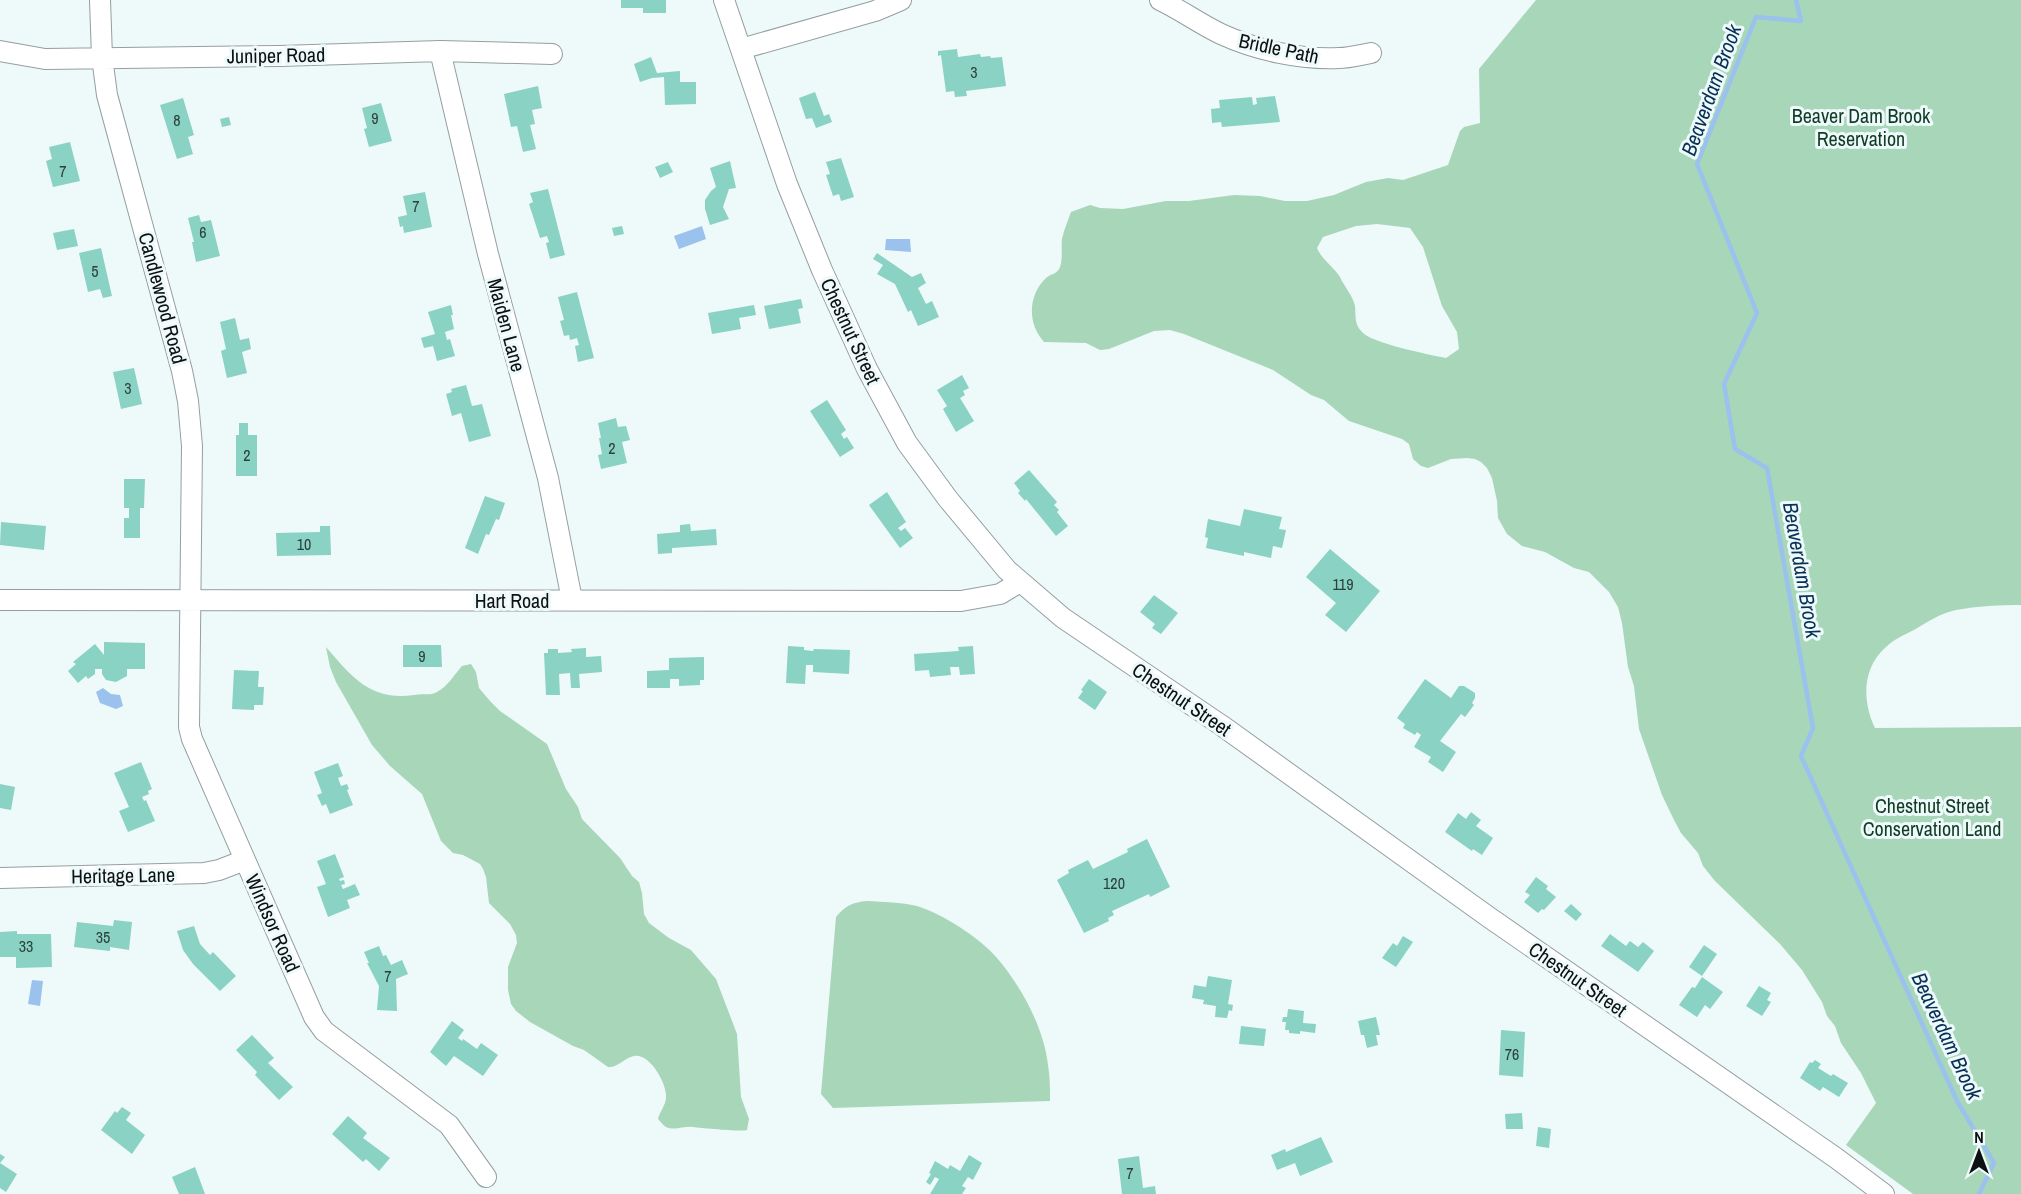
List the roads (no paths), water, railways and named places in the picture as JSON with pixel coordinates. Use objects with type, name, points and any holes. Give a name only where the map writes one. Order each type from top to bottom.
[{"type":"street","name":"Candlewood Road","points":[[100,0],[102,57],[107,95],[156,270],[188,401],[192,446],[191,600]]},
{"type":"street","name":"Chestnut Street","points":[[724,0],[787,184],[822,270],[867,369],[914,452],[948,500],[1006,570],[1063,618],[1231,732],[1490,918],[1836,1158],[1884,1194]]},
{"type":"street","points":[[741,49],[875,11],[901,0]]},
{"type":"street","name":"Bridle Path","points":[[1160,0],[1222,34],[1246,44],[1273,51],[1318,58],[1344,58],[1371,53]]},
{"type":"street","name":"Juniper Road","points":[[0,51],[45,58],[280,56],[440,51],[552,54]]},
{"type":"street","name":"Maiden Lane","points":[[440,51],[488,254],[548,478],[572,600]]},
{"type":"street","name":"Hart Road","points":[[0,600],[962,601],[1000,594],[1020,582]]},
{"type":"street","name":"Windsor Road","points":[[191,600],[190,731],[314,1017],[324,1032],[449,1125],[486,1177]]},
{"type":"street","name":"Heritage Lane","points":[[0,878],[204,873],[245,860]]},
{"type":"water","points":[[702,226],[706,239],[679,249],[674,236]]},
{"type":"water","points":[[886,239],[910,239],[911,252],[885,250]]},
{"type":"water","points":[[103,688],[111,694],[120,695],[123,706],[116,709],[100,703],[96,692]]},
{"type":"water","points":[[32,980],[43,981],[40,1006],[28,1004]]},
{"type":"waterway","name":"Beaverdam Brook","points":[[1796,0],[1801,21],[1756,17],[1697,164],[1757,313],[1724,384],[1735,449],[1767,468],[1813,728],[1801,756],[1957,1101],[1994,1163],[1979,1194]]},
{"type":"park label","name":"Beaver Dam Brook Reservation","points":[[1861,126]]},
{"type":"park label","name":"Chestnut Street Conservation Land","points":[[1932,816]]}]
